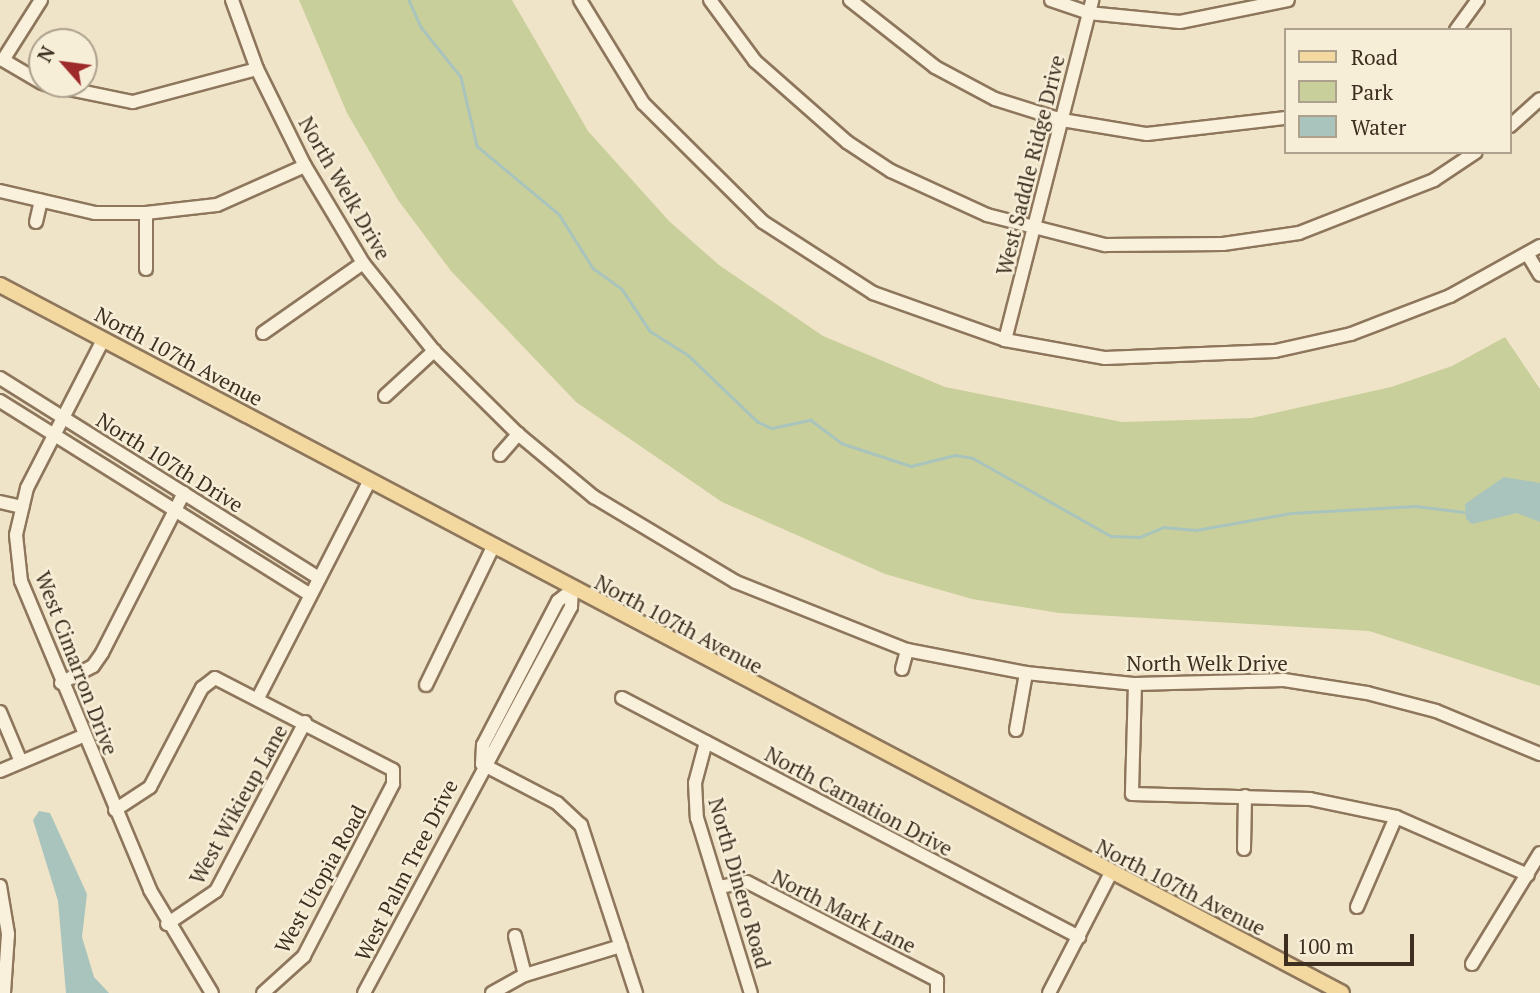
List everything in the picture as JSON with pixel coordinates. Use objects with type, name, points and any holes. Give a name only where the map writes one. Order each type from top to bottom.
[{"type":"main road","name":"North 107th Avenue","points":[[0,285],[1111,875],[1342,993]]},
{"type":"street","points":[[28,75],[3,60],[41,0]]},
{"type":"street","name":"North Welk Drive","points":[[232,0],[257,69],[305,166],[363,263],[434,351],[518,434],[594,496],[736,582],[907,650],[1026,673],[1135,684],[1284,680],[1367,693],[1436,711],[1540,754]]},
{"type":"street","points":[[580,0],[651,113],[763,222],[873,293],[1005,340],[1104,358],[1275,351],[1351,334],[1450,296],[1540,246]]},
{"type":"street","points":[[710,0],[755,61],[846,142],[936,194],[1034,229],[1105,245],[1160,246],[1299,233],[1434,180],[1473,154]]},
{"type":"street","points":[[850,0],[935,66],[995,99],[1062,120],[1147,134],[1284,118]]},
{"type":"street","points":[[1051,0],[1180,22],[1288,0]]},
{"type":"street","points":[[1457,28],[1478,0]]},
{"type":"street","name":"West Saddle Ridge Drive","points":[[1005,340],[1090,7]]},
{"type":"street","points":[[98,95],[133,102],[257,69]]},
{"type":"street","points":[[1512,124],[1540,99]]},
{"type":"street","points":[[0,191],[95,213],[146,213],[217,205],[305,166]]},
{"type":"street","points":[[36,222],[41,201]]},
{"type":"street","points":[[146,213],[146,269]]},
{"type":"street","points":[[1528,255],[1540,275]]},
{"type":"street","points":[[263,333],[363,263]]},
{"type":"street","name":"West Cimarron Drive","points":[[103,340],[54,435],[22,507],[17,546],[21,581],[83,736],[167,924],[212,993]]},
{"type":"street","points":[[385,396],[434,351]]},
{"type":"street","name":"North 107th Drive","points":[[0,378],[319,578]]},
{"type":"street","name":"North 107th Drive","points":[[0,401],[310,595]]},
{"type":"street","points":[[500,455],[518,434]]},
{"type":"street","name":"West Wikieup Lane","points":[[258,698],[370,480]]},
{"type":"street","points":[[61,682],[93,666],[102,653],[184,492]]},
{"type":"street","points":[[0,502],[22,507]]},
{"type":"street","points":[[17,546],[31,548]]},
{"type":"street","points":[[426,685],[431,664],[493,547]]},
{"type":"street","name":"West Palm Tree Drive","points":[[364,993],[482,764],[494,754],[571,607],[572,590]]},
{"type":"street","points":[[902,669],[907,650]]},
{"type":"street","points":[[1016,730],[1026,673]]},
{"type":"street","points":[[115,810],[150,787],[208,681],[222,680],[305,722]]},
{"type":"street","points":[[1135,684],[1132,794],[1310,799],[1396,817],[1528,875]]},
{"type":"street","name":"North Carnation Drive","points":[[622,698],[1079,937]]},
{"type":"street","points":[[0,712],[21,762]]},
{"type":"street","name":"West Wikieup Lane","points":[[167,924],[216,891],[305,722]]},
{"type":"street","name":"West Utopia Road","points":[[263,993],[304,956],[395,773],[305,722]]},
{"type":"street","points":[[0,771],[83,736]]},
{"type":"street","name":"North Dinero Road","points":[[706,742],[695,800],[751,993]]},
{"type":"street","points":[[482,764],[557,803],[581,825],[636,993]]},
{"type":"street","points":[[1244,849],[1245,796]]},
{"type":"street","points":[[1357,906],[1396,817]]},
{"type":"street","points":[[1472,964],[1540,853]]},
{"type":"street","points":[[1049,993],[1111,875]]},
{"type":"street","name":"North Mark Lane","points":[[719,887],[747,882],[937,980],[937,993]]},
{"type":"street","points":[[0,886],[8,934],[4,993]]},
{"type":"street","points":[[515,936],[525,975]]},
{"type":"street","points":[[492,993],[525,975],[621,946]]},
{"type":"green space","points":[[299,0],[512,0],[588,131],[669,221],[719,265],[823,336],[945,387],[1122,422],[1252,418],[1391,387],[1452,366],[1505,337],[1540,389],[1540,686],[1369,631],[1059,613],[972,599],[885,574],[722,502],[576,402],[451,271],[398,200],[347,113]]},
{"type":"water","points":[[1504,477],[1540,483],[1540,522],[1517,513],[1472,524],[1466,519],[1465,504]]},
{"type":"water","points":[[39,811],[50,813],[87,894],[82,937],[94,977],[109,993],[66,993],[58,901],[33,820]]},
{"type":"waterway","points":[[409,0],[421,27],[461,77],[477,146],[559,214],[593,268],[622,289],[650,331],[688,355],[758,422],[772,428],[811,420],[841,443],[911,466],[955,455],[973,458],[1111,536],[1140,537],[1163,527],[1196,530],[1291,513],[1416,506],[1464,512]]}]
